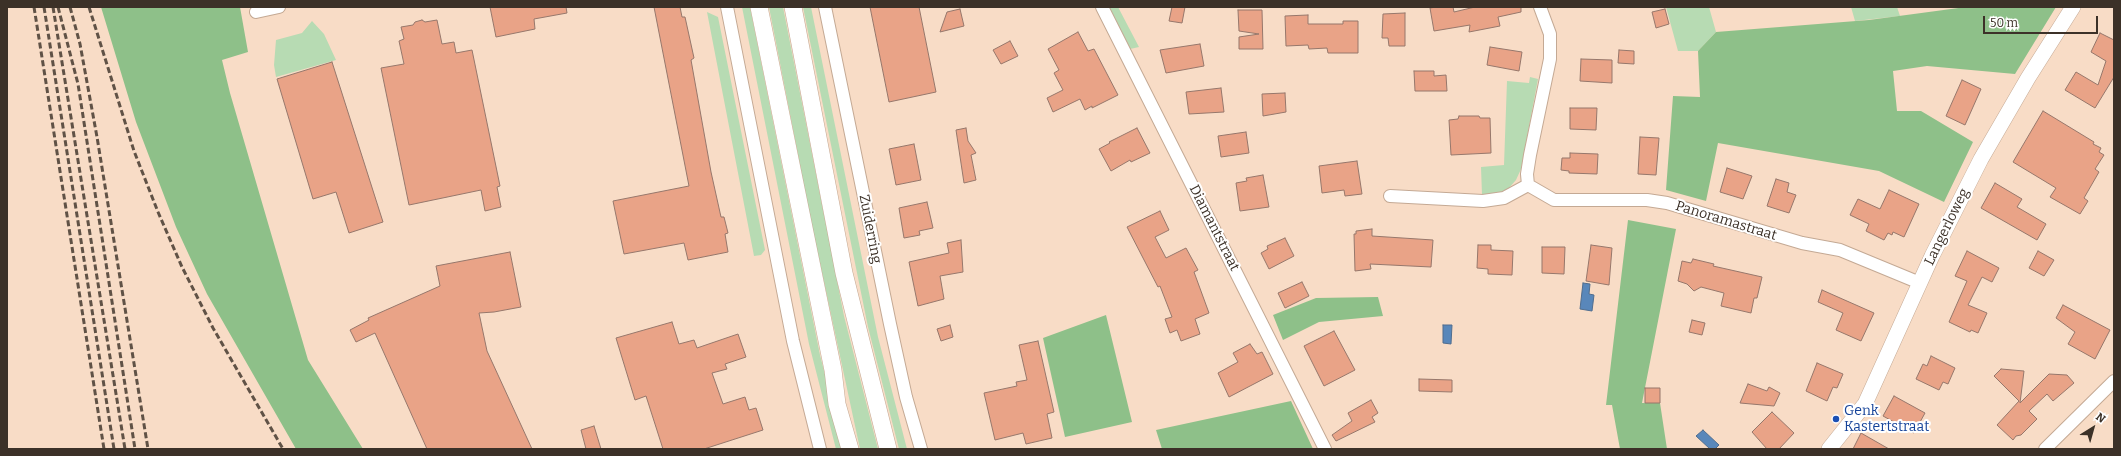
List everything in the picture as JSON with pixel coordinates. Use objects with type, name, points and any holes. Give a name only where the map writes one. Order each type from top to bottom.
[{"type":"main road","points":[[759,7],[833,370],[837,404],[850,449]]},
{"type":"main road","points":[[793,7],[844,273],[888,449]]},
{"type":"street","points":[[256,12],[279,7]]},
{"type":"street","points":[[727,7],[793,341],[820,449]]},
{"type":"street","name":"Zuiderring","points":[[825,7],[906,398],[921,449]]},
{"type":"street","name":"Diamantstraat","points":[[1102,7],[1325,449]]},
{"type":"street","points":[[1390,196],[1483,201],[1504,198],[1528,186],[1527,174],[1530,155],[1550,59],[1550,34],[1540,7]]},
{"type":"street","name":"Langerloweg","points":[[1829,449],[1851,424],[1865,404],[1920,283],[1981,159],[2073,7]]},
{"type":"street","name":"Panoramastraat","points":[[1528,186],[1554,200],[1646,200],[1667,203],[1802,243],[1840,250],[1920,283]]},
{"type":"street","points":[[2045,449],[2114,381]]},
{"type":"green space","points":[[101,7],[240,7],[248,52],[222,60],[230,93],[308,360],[363,449],[296,449],[207,294],[176,227],[136,122]]},
{"type":"green space","points":[[742,7],[750,7],[820,355],[844,449],[836,449],[809,344]]},
{"type":"green space","points":[[769,7],[783,7],[844,316],[878,449],[860,449],[812,226]]},
{"type":"green space","points":[[803,7],[811,7],[878,337],[907,449],[899,449],[868,327]]},
{"type":"green space","points":[[1109,7],[1118,7],[1139,47],[1130,49]]},
{"type":"green space","points":[[1666,7],[1709,7],[1716,32],[1698,51],[1678,51]]},
{"type":"green space","points":[[1851,7],[1897,7],[1900,16],[1855,21]]},
{"type":"green space","points":[[1966,7],[2056,7],[2015,74],[1927,66],[1893,71],[1897,111],[1921,111],[1973,142],[1944,202],[1879,171],[1718,143],[1706,201],[1666,190],[1673,96],[1700,97],[1698,51],[1716,32],[1869,20]]},
{"type":"green space","points":[[707,12],[718,17],[765,250],[761,255],[754,256]]},
{"type":"green space","points":[[312,21],[324,34],[336,60],[276,77],[274,65],[276,40],[302,33]]},
{"type":"green space","points":[[1530,77],[1538,79],[1521,169],[1516,180],[1508,189],[1496,194],[1482,195],[1481,167],[1504,165],[1507,81],[1529,83]]},
{"type":"green space","points":[[1628,220],[1676,229],[1642,403],[1660,403],[1667,449],[1620,449],[1612,405],[1606,405]]},
{"type":"green space","points":[[1378,297],[1383,316],[1319,322],[1283,340],[1273,315],[1316,298]]},
{"type":"green space","points":[[1106,315],[1132,422],[1065,437],[1043,338]]},
{"type":"green space","points":[[1291,401],[1313,449],[1162,449],[1156,430]]},
{"type":"water","points":[[1583,283],[1590,284],[1589,294],[1594,295],[1592,311],[1580,309]]},
{"type":"water","points":[[1443,325],[1452,325],[1451,344],[1443,343]]},
{"type":"water","points":[[1703,430],[1719,445],[1715,449],[1710,449],[1696,436]]},
{"type":"building","points":[[490,7],[566,7],[567,13],[534,19],[535,29],[496,37]]},
{"type":"building","points":[[654,7],[680,7],[682,17],[685,17],[694,58],[691,60],[711,172],[721,217],[724,217],[728,233],[725,234],[728,252],[688,260],[684,243],[624,254],[613,201],[689,186]]},
{"type":"building","points":[[870,7],[919,7],[936,92],[889,102]]},
{"type":"building","points":[[1172,7],[1185,7],[1182,23],[1169,21]]},
{"type":"building","points":[[1453,7],[1454,12],[1475,7],[1521,7],[1521,12],[1498,17],[1500,26],[1469,32],[1470,25],[1434,31],[1430,8]]},
{"type":"building","points":[[960,9],[964,26],[940,32],[947,12]]},
{"type":"building","points":[[1665,9],[1669,24],[1656,28],[1652,12]]},
{"type":"building","points":[[1238,10],[1262,10],[1263,49],[1239,49],[1239,37],[1259,34],[1239,31]]},
{"type":"building","points":[[1405,13],[1405,46],[1389,46],[1388,38],[1382,38],[1383,14]]},
{"type":"building","points":[[1308,15],[1308,24],[1343,24],[1343,21],[1358,21],[1358,53],[1328,53],[1327,48],[1309,49],[1308,45],[1286,46],[1285,16]]},
{"type":"building","points":[[422,20],[425,22],[437,20],[442,44],[454,42],[456,53],[472,50],[500,186],[497,187],[501,207],[485,211],[481,190],[409,205],[381,68],[404,64],[399,41],[404,39],[401,27],[413,25],[415,22]]},
{"type":"building","points":[[1078,32],[1088,51],[1094,49],[1118,95],[1085,110],[1080,99],[1053,112],[1047,98],[1063,90],[1054,73],[1059,70],[1048,49]]},
{"type":"building","points":[[2100,33],[2114,40],[2114,77],[2095,108],[2065,90],[2076,72],[2098,85],[2106,61],[2091,52]]},
{"type":"building","points":[[1010,41],[1018,56],[1001,64],[993,50]]},
{"type":"building","points":[[1200,44],[1204,66],[1166,73],[1160,50]]},
{"type":"building","points":[[1490,47],[1522,52],[1519,71],[1487,65]]},
{"type":"building","points":[[1619,50],[1634,51],[1634,64],[1618,63]]},
{"type":"building","points":[[1581,59],[1612,60],[1612,83],[1580,81]]},
{"type":"building","points":[[332,62],[383,222],[349,233],[336,192],[313,199],[277,79]]},
{"type":"building","points":[[1414,71],[1434,71],[1434,76],[1446,75],[1447,91],[1415,91]]},
{"type":"building","points":[[1962,80],[1981,89],[1965,125],[1946,116]]},
{"type":"building","points":[[1221,88],[1224,112],[1189,114],[1186,92]]},
{"type":"building","points":[[1285,93],[1286,112],[1263,116],[1262,94]]},
{"type":"building","points":[[1570,108],[1597,108],[1596,130],[1570,129]]},
{"type":"building","points":[[2043,111],[2094,142],[2093,144],[2101,148],[2099,152],[2104,155],[2095,169],[2099,172],[2084,198],[2088,201],[2080,214],[2050,197],[2056,188],[2013,162]]},
{"type":"building","points":[[1459,116],[1479,116],[1480,118],[1490,118],[1491,153],[1451,155],[1449,120],[1458,119]]},
{"type":"building","points":[[966,128],[968,141],[976,153],[971,155],[976,180],[964,183],[956,130]]},
{"type":"building","points":[[1137,128],[1150,153],[1131,162],[1130,160],[1111,171],[1099,149],[1110,143],[1109,142]]},
{"type":"building","points":[[1246,132],[1249,153],[1221,157],[1218,136]]},
{"type":"building","points":[[1640,137],[1659,138],[1656,175],[1638,174]]},
{"type":"building","points":[[914,144],[921,180],[896,185],[889,149]]},
{"type":"building","points":[[1570,153],[1598,154],[1597,174],[1569,173],[1569,171],[1561,170],[1562,158],[1570,158]]},
{"type":"building","points":[[1357,161],[1362,194],[1345,196],[1344,190],[1322,193],[1319,166]]},
{"type":"building","points":[[1727,168],[1752,176],[1743,199],[1720,192]]},
{"type":"building","points":[[1263,175],[1269,207],[1240,211],[1236,183],[1247,181],[1246,178]]},
{"type":"building","points":[[1776,179],[1789,183],[1787,192],[1796,195],[1789,213],[1767,206]]},
{"type":"building","points":[[1995,183],[2022,199],[2017,207],[2046,224],[2037,240],[1981,208]]},
{"type":"building","points":[[1889,190],[1919,204],[1904,237],[1893,232],[1892,235],[1888,233],[1884,240],[1866,231],[1869,224],[1850,215],[1858,199],[1880,209]]},
{"type":"building","points":[[927,202],[933,228],[919,231],[920,235],[904,238],[899,208]]},
{"type":"building","points":[[1160,211],[1169,230],[1155,237],[1166,258],[1186,248],[1198,270],[1194,272],[1209,313],[1195,319],[1200,334],[1181,341],[1177,330],[1170,333],[1165,319],[1172,317],[1160,286],[1158,287],[1127,227]]},
{"type":"building","points":[[1372,229],[1372,236],[1433,240],[1431,267],[1370,264],[1371,269],[1355,271],[1354,234],[1356,234],[1356,231]]},
{"type":"building","points":[[1285,238],[1294,256],[1269,269],[1261,253],[1268,249],[1267,246]]},
{"type":"building","points":[[961,240],[963,272],[940,276],[944,299],[918,306],[909,262],[949,253],[947,243]]},
{"type":"building","points":[[1478,245],[1491,245],[1491,250],[1513,251],[1512,275],[1488,274],[1488,269],[1477,268]]},
{"type":"building","points":[[1591,245],[1612,248],[1609,285],[1586,281]]},
{"type":"building","points":[[1542,247],[1565,247],[1564,274],[1542,273]]},
{"type":"building","points":[[1967,251],[1999,268],[1992,282],[1982,277],[1968,305],[1987,313],[1978,333],[1971,330],[1970,332],[1949,322],[1967,281],[1955,276]]},
{"type":"building","points":[[2038,251],[2054,260],[2044,276],[2029,268]]},
{"type":"building","points":[[510,252],[521,307],[479,313],[487,351],[532,449],[427,449],[375,333],[356,342],[350,330],[369,320],[368,318],[440,286],[436,266]]},
{"type":"building","points":[[1693,259],[1714,264],[1713,266],[1762,277],[1757,298],[1754,298],[1751,313],[1721,306],[1724,293],[1701,287],[1694,291],[1687,284],[1678,281],[1682,261],[1691,263]]},
{"type":"building","points":[[1302,282],[1309,296],[1285,308],[1278,293]]},
{"type":"building","points":[[1822,290],[1874,313],[1861,341],[1836,330],[1843,313],[1818,302]]},
{"type":"building","points":[[2063,305],[2110,330],[2095,359],[2068,344],[2075,332],[2056,318]]},
{"type":"building","points":[[1692,320],[1705,323],[1702,335],[1689,332]]},
{"type":"building","points":[[672,322],[679,344],[694,340],[697,348],[738,334],[746,357],[725,364],[727,369],[712,373],[723,404],[745,397],[749,410],[756,408],[763,430],[704,449],[663,449],[646,396],[635,400],[616,338]]},
{"type":"building","points":[[950,325],[953,337],[941,341],[937,329]]},
{"type":"building","points":[[1334,331],[1355,370],[1324,386],[1304,346]]},
{"type":"building","points":[[1038,341],[1054,412],[1047,414],[1052,438],[1026,444],[1023,433],[995,440],[984,393],[1017,386],[1016,382],[1027,380],[1019,345]]},
{"type":"building","points":[[1250,344],[1257,354],[1262,352],[1273,374],[1229,397],[1218,373],[1238,362],[1233,353]]},
{"type":"building","points":[[1931,356],[1955,368],[1948,384],[1943,382],[1939,390],[1916,379],[1923,364],[1927,366]]},
{"type":"building","points":[[1817,363],[1843,374],[1837,388],[1833,387],[1827,401],[1806,391]]},
{"type":"building","points":[[2001,369],[2024,371],[2020,403],[2049,374],[2067,375],[2074,383],[2053,401],[2047,394],[2029,411],[2037,419],[2021,435],[2016,436],[2013,440],[1997,425],[2019,401],[1994,376]]},
{"type":"building","points":[[1419,379],[1452,380],[1452,392],[1419,391]]},
{"type":"building","points":[[1748,384],[1767,391],[1769,387],[1780,393],[1774,406],[1740,403]]},
{"type":"building","points":[[1645,388],[1660,388],[1660,403],[1645,403]]},
{"type":"building","points":[[1894,396],[1925,413],[1914,433],[1883,416]]},
{"type":"building","points":[[1371,400],[1378,413],[1372,417],[1375,422],[1336,441],[1332,435],[1352,421],[1348,413]]},
{"type":"building","points":[[1772,412],[1794,433],[1779,449],[1767,449],[1752,432]]},
{"type":"building","points":[[594,426],[601,449],[586,449],[581,430]]},
{"type":"building","points":[[1861,433],[1889,449],[1853,449]]},
{"type":"railway","points":[[34,7],[104,449]]},
{"type":"railway","points":[[44,7],[114,449]]},
{"type":"railway","points":[[53,7],[125,449]]},
{"type":"railway","points":[[58,7],[78,84],[135,449]]},
{"type":"railway","points":[[70,7],[80,44],[97,137],[148,449]]},
{"type":"railway","points":[[89,7],[134,151],[182,267],[213,328],[283,449]]},
{"type":"place","name":"Genk Kastertstraat","points":[[1836,419]]}]
